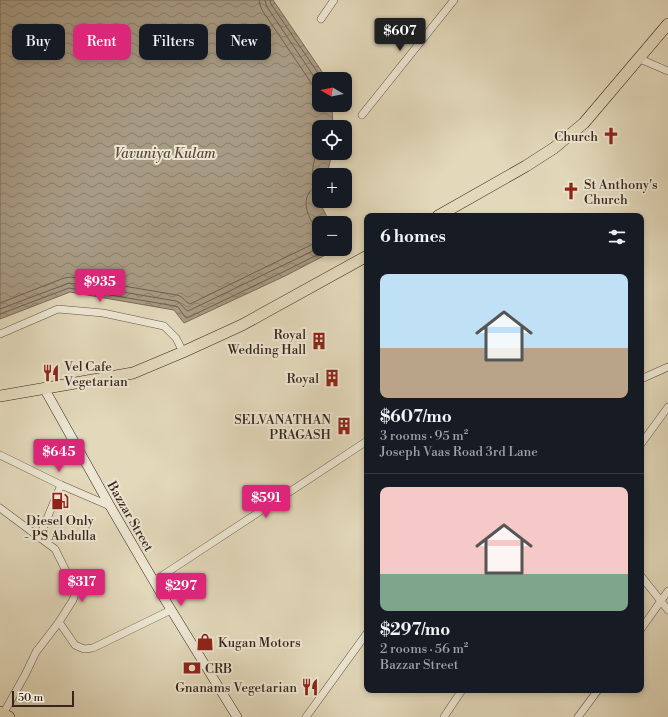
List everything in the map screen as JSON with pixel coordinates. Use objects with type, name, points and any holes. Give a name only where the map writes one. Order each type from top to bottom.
[{"type":"highway","points":[[443,213],[526,166],[554,148],[584,123],[640,59],[668,24]]},
{"type":"highway","points":[[0,396],[133,372],[183,352],[242,325],[364,258]]},
{"type":"main road","name":"Bazzar Street","points":[[44,388],[110,506],[171,610],[237,717]]},
{"type":"street","points":[[321,19],[334,0]]},
{"type":"street","points":[[362,115],[454,0]]},
{"type":"street","points":[[640,59],[668,71]]},
{"type":"street","points":[[0,334],[58,310],[103,313],[164,326],[176,338],[183,352]]},
{"type":"street","points":[[644,378],[668,367]]},
{"type":"street","points":[[644,440],[668,407]]},
{"type":"street","points":[[154,581],[364,443]]},
{"type":"street","points":[[0,455],[61,485],[110,506]]},
{"type":"street","points":[[39,538],[61,485]]},
{"type":"street","points":[[0,508],[55,549],[76,591],[73,600],[59,622],[36,652],[4,714]]},
{"type":"street","points":[[644,580],[668,610]]},
{"type":"street","points":[[644,625],[668,591]]},
{"type":"street","points":[[59,622],[75,645],[84,649],[93,648],[171,610]]},
{"type":"street","points":[[306,717],[364,637]]},
{"type":"street","points":[[444,717],[460,693]]},
{"type":"street","points":[[578,717],[596,693]]},
{"type":"water","name":"Vavuniya Kulam","points":[[0,0],[273,0],[322,72],[312,72],[312,112],[332,112],[333,120],[312,120],[312,160],[330,160],[329,168],[312,168],[312,208],[322,208],[326,216],[312,216],[312,256],[324,256],[285,276],[184,323],[174,310],[70,292],[0,319]]},
{"type":"place","name":"Church","points":[[611,136]]},
{"type":"place","name":"St Anthony's Church","points":[[571,191]]},
{"type":"place","name":"Royal Wedding Hall","points":[[319,341]]},
{"type":"place","name":"Vel Cafe Vegetarian","points":[[51,373]]},
{"type":"place","name":"Royal","points":[[332,378]]},
{"type":"place","name":"SELVANATHAN PRAGASH","points":[[344,426]]},
{"type":"place","name":"Diesel Only - PS Abdulla","points":[[60,501]]},
{"type":"place","name":"Kugan Motors","points":[[205,642]]},
{"type":"place","name":"CRB","points":[[192,668]]},
{"type":"place","name":"Gnanams Vegetarian","points":[[310,687]]}]
